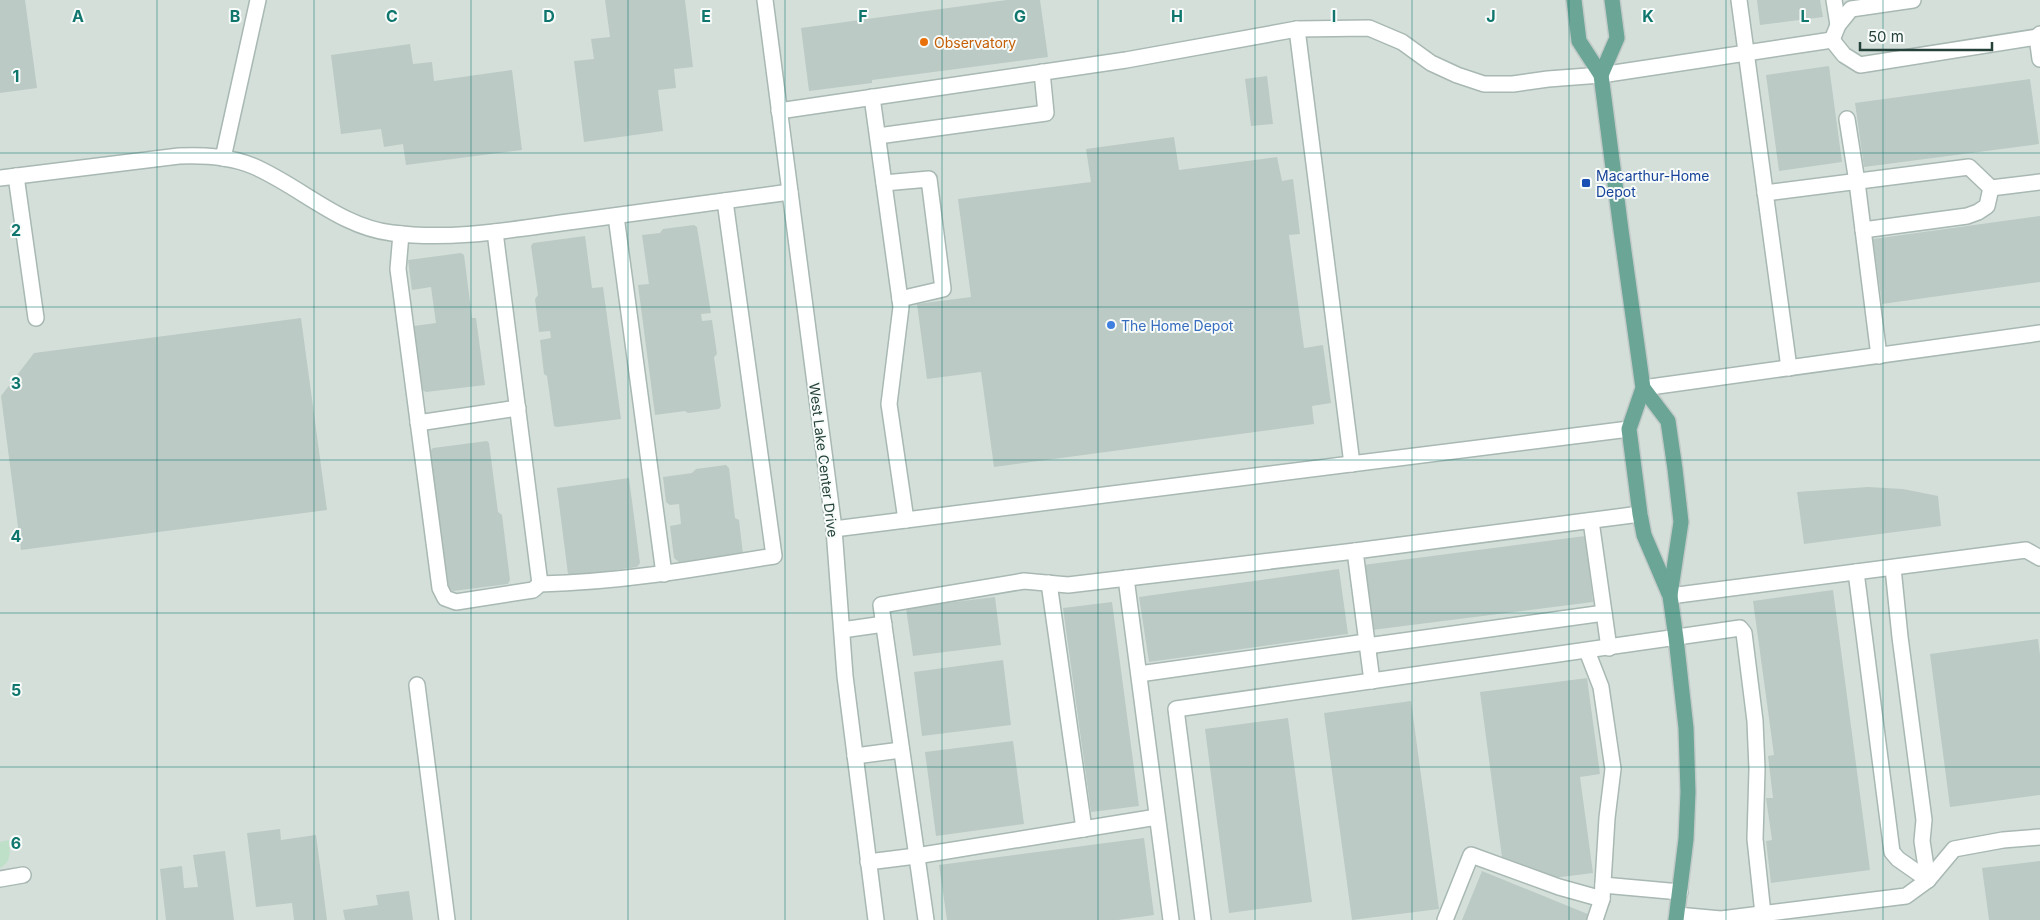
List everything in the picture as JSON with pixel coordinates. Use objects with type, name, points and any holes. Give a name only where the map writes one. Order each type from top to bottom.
[{"type":"main road","points":[[1574,0],[1579,41],[1601,75],[1620,230],[1643,388],[1629,429],[1640,514],[1644,535],[1670,596],[1676,638],[1686,728],[1688,792],[1686,839],[1676,918]]},
{"type":"main road","points":[[1601,75],[1617,38],[1612,0]]},
{"type":"main road","points":[[1643,388],[1668,421],[1675,470],[1680,522],[1670,596]]},
{"type":"street","points":[[223,158],[258,0]]},
{"type":"street","name":"West Lake Center Drive","points":[[765,0],[834,529],[845,676],[876,920]]},
{"type":"street","points":[[1739,0],[1789,368]]},
{"type":"street","points":[[1834,0],[1838,25]]},
{"type":"street","points":[[1832,40],[1838,25],[1851,9],[1913,0]]},
{"type":"street","points":[[779,111],[1126,60],[1297,30],[1369,28],[1402,42],[1431,63],[1457,75],[1484,84],[1513,84],[1601,75],[1832,40]]},
{"type":"street","points":[[1297,30],[1352,464]]},
{"type":"street","points":[[1832,40],[1844,55],[1860,64],[2038,36],[2040,60]]},
{"type":"street","points":[[878,136],[1046,113],[1042,72]]},
{"type":"street","points":[[872,97],[901,307],[889,404],[906,520]]},
{"type":"street","points":[[1847,119],[1879,356]]},
{"type":"street","points":[[0,178],[179,156],[202,155],[253,166],[324,208],[359,224],[390,233],[450,237],[790,192]]},
{"type":"street","points":[[1766,193],[1969,167],[1991,188]]},
{"type":"street","points":[[16,176],[36,318]]},
{"type":"street","points":[[884,183],[929,179],[943,289],[900,299]]},
{"type":"street","points":[[1991,188],[2040,182]]},
{"type":"street","points":[[1863,230],[1967,216],[1987,206],[1991,188]]},
{"type":"street","points":[[401,234],[398,269],[440,588],[445,598],[456,602],[534,590],[540,584],[576,583],[664,574],[774,556],[725,201]]},
{"type":"street","points":[[616,216],[664,574]]},
{"type":"street","points":[[495,232],[540,584]]},
{"type":"street","points":[[1643,388],[2040,333]]},
{"type":"street","points":[[418,423],[518,408]]},
{"type":"street","points":[[834,529],[1629,429]]},
{"type":"street","points":[[926,920],[881,605],[1024,581],[1068,585],[1355,551],[1640,514]]},
{"type":"street","points":[[1591,521],[1609,648]]},
{"type":"street","points":[[1670,596],[2026,550],[2040,558]]},
{"type":"street","points":[[1355,551],[1372,681]]},
{"type":"street","points":[[1893,568],[1900,638],[1924,820],[1922,841],[1928,880]]},
{"type":"street","points":[[1856,572],[1892,852],[1898,859],[1928,880]]},
{"type":"street","points":[[1126,578],[1171,920]]},
{"type":"street","points":[[1049,583],[1084,829]]},
{"type":"street","points":[[1139,674],[1604,613]]},
{"type":"street","points":[[842,630],[884,624]]},
{"type":"street","points":[[1203,920],[1176,709],[1740,628],[1744,633],[1756,721],[1755,838],[1763,914]]},
{"type":"street","points":[[1586,651],[1601,687],[1613,769],[1607,818],[1603,892],[1595,920]]},
{"type":"street","points":[[417,685],[447,920]]},
{"type":"street","points":[[856,756],[901,750]]},
{"type":"street","points":[[868,862],[1157,817]]},
{"type":"street","points":[[1676,918],[1721,920],[1763,914],[1827,913],[1906,896],[1928,880],[1954,849],[2003,840],[2040,837]]},
{"type":"street","points":[[1445,920],[1471,855],[1559,886],[1603,892],[1680,892]]},
{"type":"street","points":[[0,879],[23,875]]},
{"type":"shaded area","points":[[0,0],[2040,0],[2040,920],[0,920]]},
{"type":"green space","points":[[9,840],[10,853],[8,860],[0,868],[0,842]]},
{"type":"building","points":[[0,0],[25,0],[37,88],[0,93]]},
{"type":"building","points":[[605,0],[685,0],[693,67],[674,69],[676,88],[658,90],[663,131],[584,142],[574,61],[594,59],[591,39],[610,37]]},
{"type":"building","name":"Observatory","points":[[1007,0],[1040,0],[1048,57],[872,80],[872,83],[809,91],[801,28]]},
{"type":"building","points":[[1757,0],[1820,0],[1823,17],[1760,25]]},
{"type":"building","points":[[410,44],[413,64],[432,62],[434,81],[512,70],[522,150],[406,165],[403,144],[384,147],[381,129],[341,134],[331,55]]},
{"type":"building","points":[[1829,66],[1842,162],[1779,171],[1766,75]]},
{"type":"building","points":[[1267,76],[1273,124],[1251,126],[1245,79]]},
{"type":"building","points":[[2030,79],[2039,144],[1864,167],[1855,103]]},
{"type":"building","name":"The Home Depot","points":[[1174,137],[1179,170],[1277,157],[1282,181],[1293,179],[1300,234],[1289,235],[1304,348],[1323,345],[1331,403],[1312,406],[1314,424],[994,467],[981,372],[927,379],[917,304],[971,297],[958,199],[1091,182],[1086,149]]},
{"type":"building","points":[[2040,216],[2040,282],[1882,304],[1873,239]]},
{"type":"building","points":[[694,225],[697,227],[711,313],[701,314],[702,321],[712,320],[717,354],[714,357],[721,406],[719,409],[655,415],[638,285],[649,284],[642,235],[660,233],[663,229]]},
{"type":"building","points":[[585,236],[592,288],[603,287],[621,419],[557,427],[554,426],[547,376],[544,374],[540,340],[551,338],[550,331],[539,332],[535,299],[538,295],[531,246],[533,243]]},
{"type":"building","points":[[461,253],[464,255],[472,318],[476,318],[485,385],[426,392],[422,390],[414,326],[436,323],[431,287],[412,290],[408,260]]},
{"type":"building","points":[[301,318],[327,510],[21,550],[1,396],[34,353]]},
{"type":"building","points":[[487,441],[489,443],[498,512],[502,515],[510,580],[508,584],[453,591],[449,589],[430,451],[433,448]]},
{"type":"building","points":[[726,465],[729,468],[735,518],[739,520],[743,554],[679,562],[674,558],[670,526],[681,524],[679,504],[670,505],[666,502],[663,477],[692,473],[696,469]]},
{"type":"building","points":[[629,478],[640,563],[637,567],[571,576],[568,574],[557,488]]},
{"type":"building","points":[[1868,487],[1903,489],[1938,496],[1941,526],[1804,544],[1797,492]]},
{"type":"building","points":[[1585,536],[1593,602],[1372,630],[1363,565]]},
{"type":"building","points":[[1339,569],[1348,634],[1149,662],[1139,597]]},
{"type":"building","points":[[1833,590],[1870,870],[1771,883],[1766,841],[1772,840],[1766,798],[1773,798],[1768,756],[1774,755],[1753,601]]},
{"type":"building","points":[[995,597],[1001,645],[913,656],[906,608]]},
{"type":"building","points":[[1112,602],[1139,806],[1091,812],[1063,608]]},
{"type":"building","points":[[2038,639],[2040,655],[2040,795],[1950,807],[1930,654]]},
{"type":"building","points":[[1003,660],[1011,725],[922,736],[914,672]]},
{"type":"building","points":[[1587,678],[1600,774],[1580,777],[1593,873],[1553,878],[1502,857],[1480,692]]},
{"type":"building","points":[[1411,701],[1439,909],[1352,920],[1324,713]]},
{"type":"building","points":[[1288,718],[1312,902],[1229,913],[1205,729]]},
{"type":"building","points":[[1013,741],[1024,824],[936,836],[925,752]]},
{"type":"building","points":[[280,829],[281,840],[316,835],[327,920],[294,920],[292,903],[256,907],[247,833]]},
{"type":"building","points":[[1144,838],[1154,915],[1118,920],[947,920],[939,865]]},
{"type":"building","points":[[225,851],[234,920],[166,920],[160,869],[182,866],[184,888],[198,887],[193,855]]},
{"type":"building","points":[[2040,861],[2040,920],[1989,920],[1982,868]]},
{"type":"building","points":[[1482,871],[1590,915],[1588,920],[1462,920]]},
{"type":"building","points":[[409,891],[413,920],[345,920],[343,910],[378,905],[376,895]]},
{"type":"place","name":"Observatory","points":[[924,42]]},
{"type":"place","name":"Macarthur-Home Depot","points":[[1586,183]]},
{"type":"place","name":"The Home Depot","points":[[1111,325]]}]
